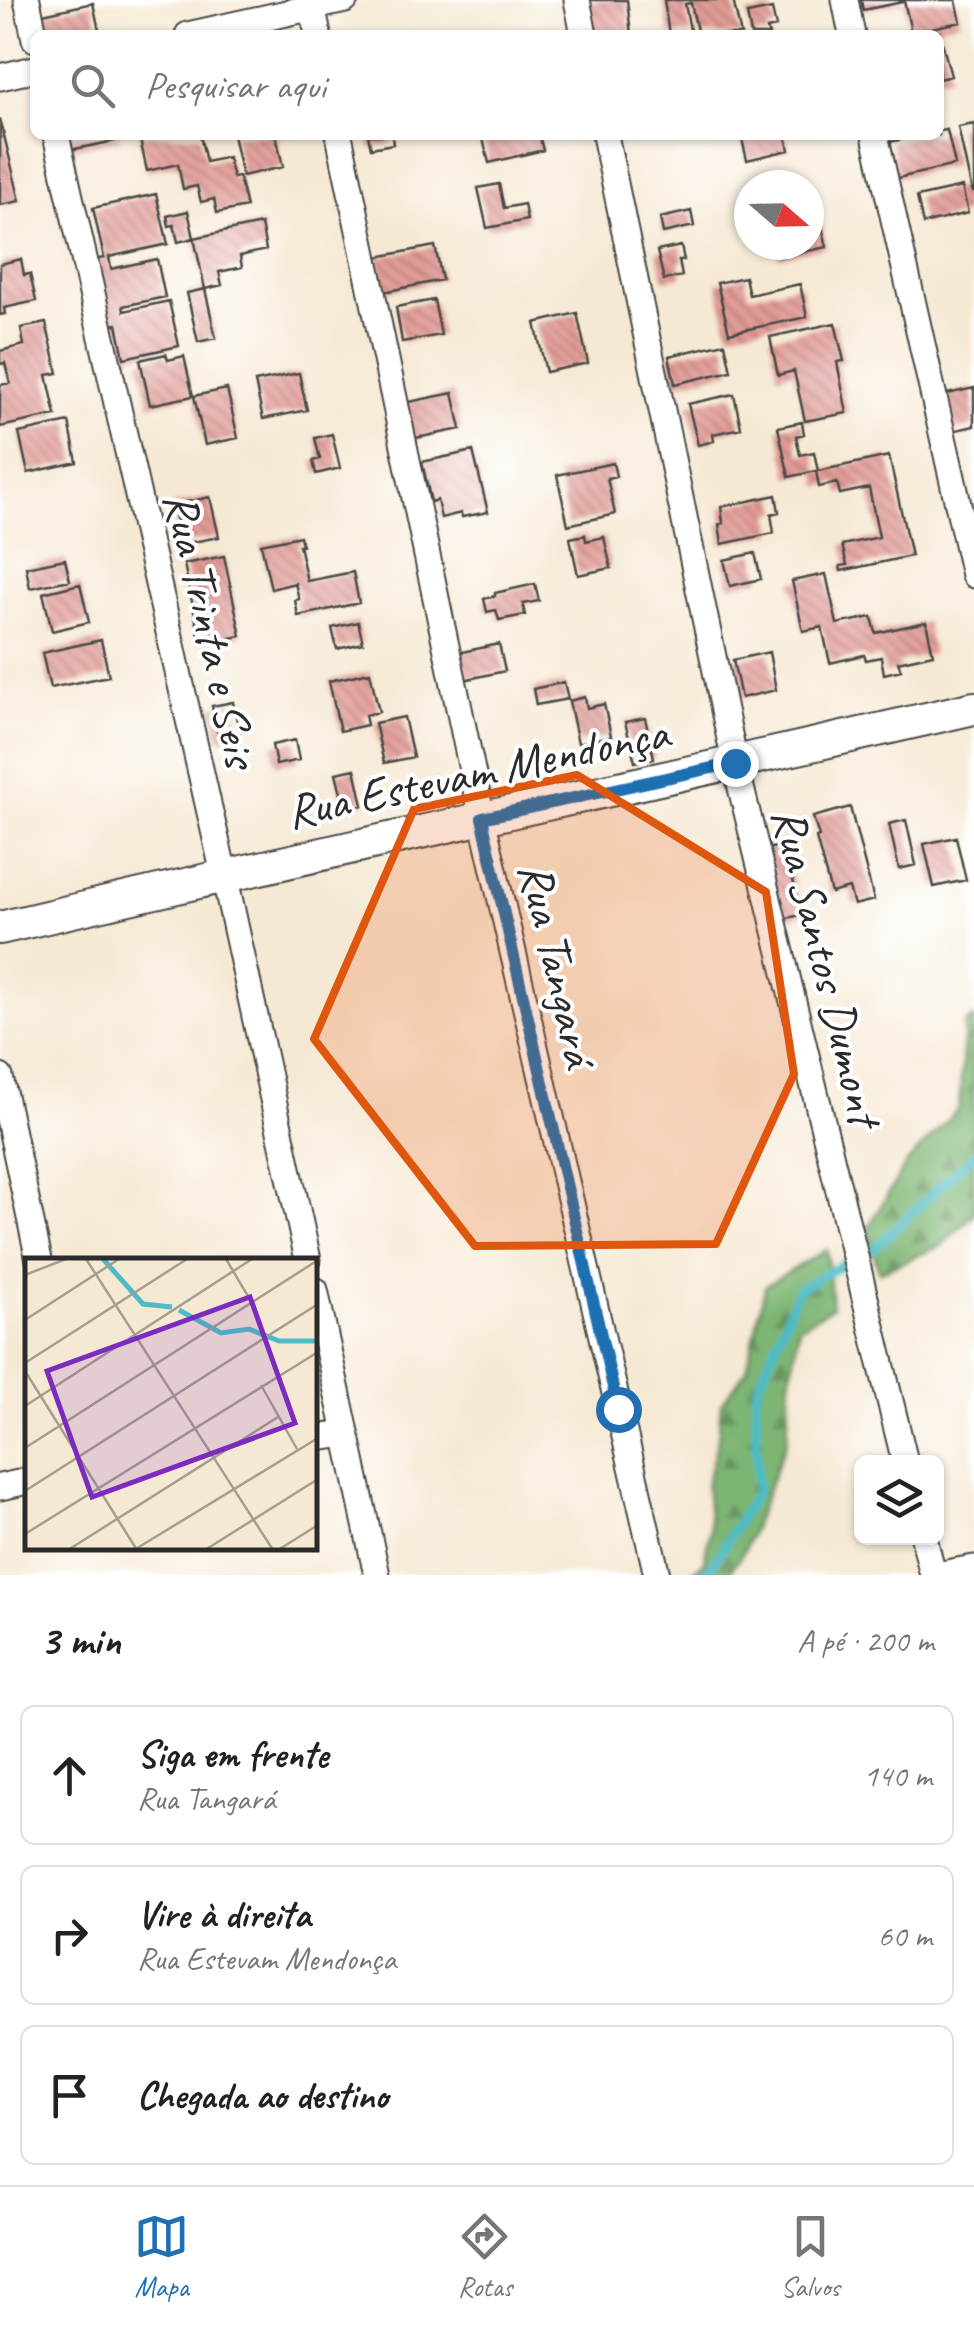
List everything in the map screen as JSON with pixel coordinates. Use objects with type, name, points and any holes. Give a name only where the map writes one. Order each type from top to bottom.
[{"type":"street","points":[[27,0],[33,30]]},
{"type":"street","points":[[208,30],[312,4],[346,0]]},
{"type":"street","points":[[577,0],[583,30]]},
{"type":"street","points":[[844,0],[851,30]]},
{"type":"street","points":[[312,4],[317,30]]},
{"type":"street","points":[[0,77],[30,70]]},
{"type":"street","name":"Rua Trinta e Seis","points":[[57,140],[308,1258]]},
{"type":"street","name":"Rua Tangará","points":[[340,140],[482,818],[657,1575]]},
{"type":"street","name":"Rua Santos Dumont","points":[[606,140],[735,763],[903,1455]]},
{"type":"street","points":[[876,140],[974,575]]},
{"type":"street","name":"Rua Estevam Mendonça","points":[[0,928],[224,874],[974,708]]},
{"type":"street","points":[[0,1077],[39,1258]]},
{"type":"street","points":[[318,1304],[377,1575]]},
{"type":"street","points":[[318,1438],[346,1434]]},
{"type":"street","points":[[0,1487],[25,1482]]},
{"type":"street","points":[[926,1545],[935,1575],[974,1568]]},
{"type":"highlighted area","points":[[577,775],[766,892],[794,1074],[716,1244],[475,1246],[314,1039],[414,809]]},
{"type":"green space","points":[[974,1018],[974,1214],[941,1246],[879,1272],[867,1229],[907,1163],[959,1108],[965,1023]]},
{"type":"green space","points":[[827,1249],[832,1307],[799,1327],[790,1382],[787,1439],[745,1549],[728,1575],[689,1575],[704,1562],[710,1529],[706,1485],[718,1438],[721,1404],[747,1369],[765,1286]]},
{"type":"building","points":[[579,0],[627,0],[630,30],[588,30]]},
{"type":"building","points":[[664,0],[733,0],[740,30],[697,30],[691,3],[685,4],[690,30],[668,30]]},
{"type":"building","points":[[861,0],[903,0],[903,2],[863,10]]},
{"type":"building","points":[[904,0],[956,0],[961,22],[911,30]]},
{"type":"building","points":[[93,3],[99,30],[46,30],[43,14]]},
{"type":"building","points":[[772,9],[776,27],[750,30],[747,14]]},
{"type":"building","points":[[944,50],[951,76],[944,78]]},
{"type":"building","points":[[0,119],[20,201],[0,205]]},
{"type":"building","points":[[974,124],[974,192],[972,192],[958,127]]},
{"type":"building","points":[[944,130],[955,165],[898,178],[890,142],[944,140]]},
{"type":"building","points":[[67,140],[120,140],[70,150]]},
{"type":"building","points":[[140,140],[201,140],[206,162],[228,157],[233,178],[239,177],[246,207],[217,213],[214,199],[201,202],[197,186],[183,189],[178,164],[147,171]]},
{"type":"building","points":[[234,140],[277,140],[283,167],[242,176]]},
{"type":"building","points":[[369,140],[393,140],[393,144],[371,148]]},
{"type":"building","points":[[483,140],[540,140],[543,150],[489,163]]},
{"type":"building","points":[[742,140],[787,140],[789,150],[747,160]]},
{"type":"building","points":[[499,184],[504,208],[524,204],[527,220],[487,228],[478,188]]},
{"type":"building","points":[[962,187],[968,213],[923,224],[917,197]]},
{"type":"building","points":[[156,194],[168,244],[109,257],[111,269],[157,259],[165,297],[123,306],[124,311],[169,301],[179,346],[124,358],[117,324],[108,326],[94,260],[104,258],[93,208]]},
{"type":"building","points":[[188,211],[194,238],[178,242],[167,216]]},
{"type":"building","points":[[691,211],[694,226],[663,233],[660,218]]},
{"type":"building","points":[[261,224],[266,250],[240,256],[242,267],[219,272],[222,285],[205,289],[194,238]]},
{"type":"building","points":[[435,246],[442,280],[384,292],[377,257]]},
{"type":"building","points":[[681,246],[682,276],[664,280],[657,251]]},
{"type":"building","points":[[21,259],[24,275],[30,274],[36,301],[4,308],[5,314],[0,315],[0,264]]},
{"type":"building","points":[[745,277],[749,295],[800,284],[807,317],[729,333],[717,283]]},
{"type":"building","points":[[205,289],[216,338],[198,342],[187,293]]},
{"type":"building","points":[[434,300],[441,335],[402,342],[396,307]]},
{"type":"building","points":[[577,313],[588,363],[546,372],[535,323]]},
{"type":"building","points":[[46,323],[58,373],[47,375],[56,415],[0,427],[0,385],[10,383],[5,363],[0,364],[0,351],[24,345],[21,328]]},
{"type":"building","points":[[835,323],[844,361],[837,362],[847,413],[805,421],[794,371],[778,375],[770,337]]},
{"type":"building","points":[[725,343],[731,371],[675,384],[669,356]]},
{"type":"building","points":[[166,354],[168,360],[184,356],[193,396],[150,405],[140,360]]},
{"type":"building","points":[[299,373],[307,410],[263,419],[255,382]]},
{"type":"building","points":[[974,388],[974,426],[952,431],[943,395]]},
{"type":"building","points":[[227,389],[238,438],[205,445],[194,396]]},
{"type":"building","points":[[453,393],[461,429],[406,440],[399,404]]},
{"type":"building","points":[[734,394],[741,428],[713,434],[714,441],[698,445],[688,404]]},
{"type":"building","points":[[69,422],[77,462],[28,473],[19,433]]},
{"type":"building","points":[[802,422],[804,434],[796,436],[800,455],[814,452],[818,471],[889,456],[911,556],[841,571],[840,566],[847,565],[842,545],[879,537],[869,488],[840,494],[837,483],[819,487],[816,471],[789,477],[778,427]]},
{"type":"building","points":[[332,434],[340,468],[316,474],[313,461],[320,459],[315,438]]},
{"type":"building","points":[[473,451],[488,512],[441,518],[437,500],[431,502],[422,462]]},
{"type":"building","points":[[613,463],[616,476],[607,478],[615,514],[568,525],[557,475]]},
{"type":"building","points":[[776,495],[779,512],[771,514],[774,533],[722,544],[721,507]]},
{"type":"building","points":[[210,497],[219,537],[182,544],[173,505]]},
{"type":"building","points":[[585,535],[586,541],[604,537],[611,568],[578,575],[570,538]]},
{"type":"building","points":[[300,536],[307,581],[353,572],[359,603],[298,616],[295,583],[271,589],[261,544]]},
{"type":"building","points":[[755,553],[761,579],[730,586],[724,560]]},
{"type":"building","points":[[224,556],[241,636],[201,644],[184,564]]},
{"type":"building","points":[[65,559],[70,580],[30,588],[26,567]]},
{"type":"building","points":[[826,574],[837,624],[872,617],[876,633],[926,622],[933,654],[898,662],[901,670],[884,674],[881,657],[866,660],[864,655],[830,663],[822,627],[803,631],[792,581]]},
{"type":"building","points":[[80,584],[89,622],[52,631],[43,593]]},
{"type":"building","points":[[535,584],[539,601],[523,604],[525,615],[499,620],[496,610],[487,612],[484,599]]},
{"type":"building","points":[[358,622],[363,643],[337,649],[332,628]]},
{"type":"building","points":[[101,640],[109,676],[50,688],[42,653]]},
{"type":"building","points":[[499,644],[505,671],[459,681],[453,654]]},
{"type":"building","points":[[769,652],[776,690],[741,698],[733,660]]},
{"type":"building","points":[[370,672],[379,712],[365,715],[367,725],[340,731],[329,681]]},
{"type":"building","points":[[564,682],[568,699],[536,705],[533,689]]},
{"type":"building","points":[[585,697],[587,708],[604,704],[611,736],[578,743],[569,701]]},
{"type":"building","points":[[233,702],[240,735],[219,740],[212,706]]},
{"type":"building","points":[[404,717],[413,757],[384,763],[375,723]]},
{"type":"building","points":[[645,718],[654,758],[635,762],[625,722]]},
{"type":"building","points":[[295,740],[299,760],[276,765],[272,745]]},
{"type":"building","points":[[355,769],[363,805],[345,809],[336,773]]},
{"type":"building","points":[[850,807],[874,900],[854,905],[849,888],[831,893],[813,817]]},
{"type":"building","points":[[906,820],[916,865],[899,869],[889,824]]},
{"type":"building","points":[[956,837],[966,880],[934,887],[924,844]]},
{"type":"building","points":[[785,845],[801,915],[782,919],[767,849]]},
{"type":"waterway","points":[[700,1575],[715,1561],[757,1490],[756,1392],[798,1289],[877,1246],[974,1154]]},
{"type":"route","points":[[618,1409],[482,818],[735,763]]}]
